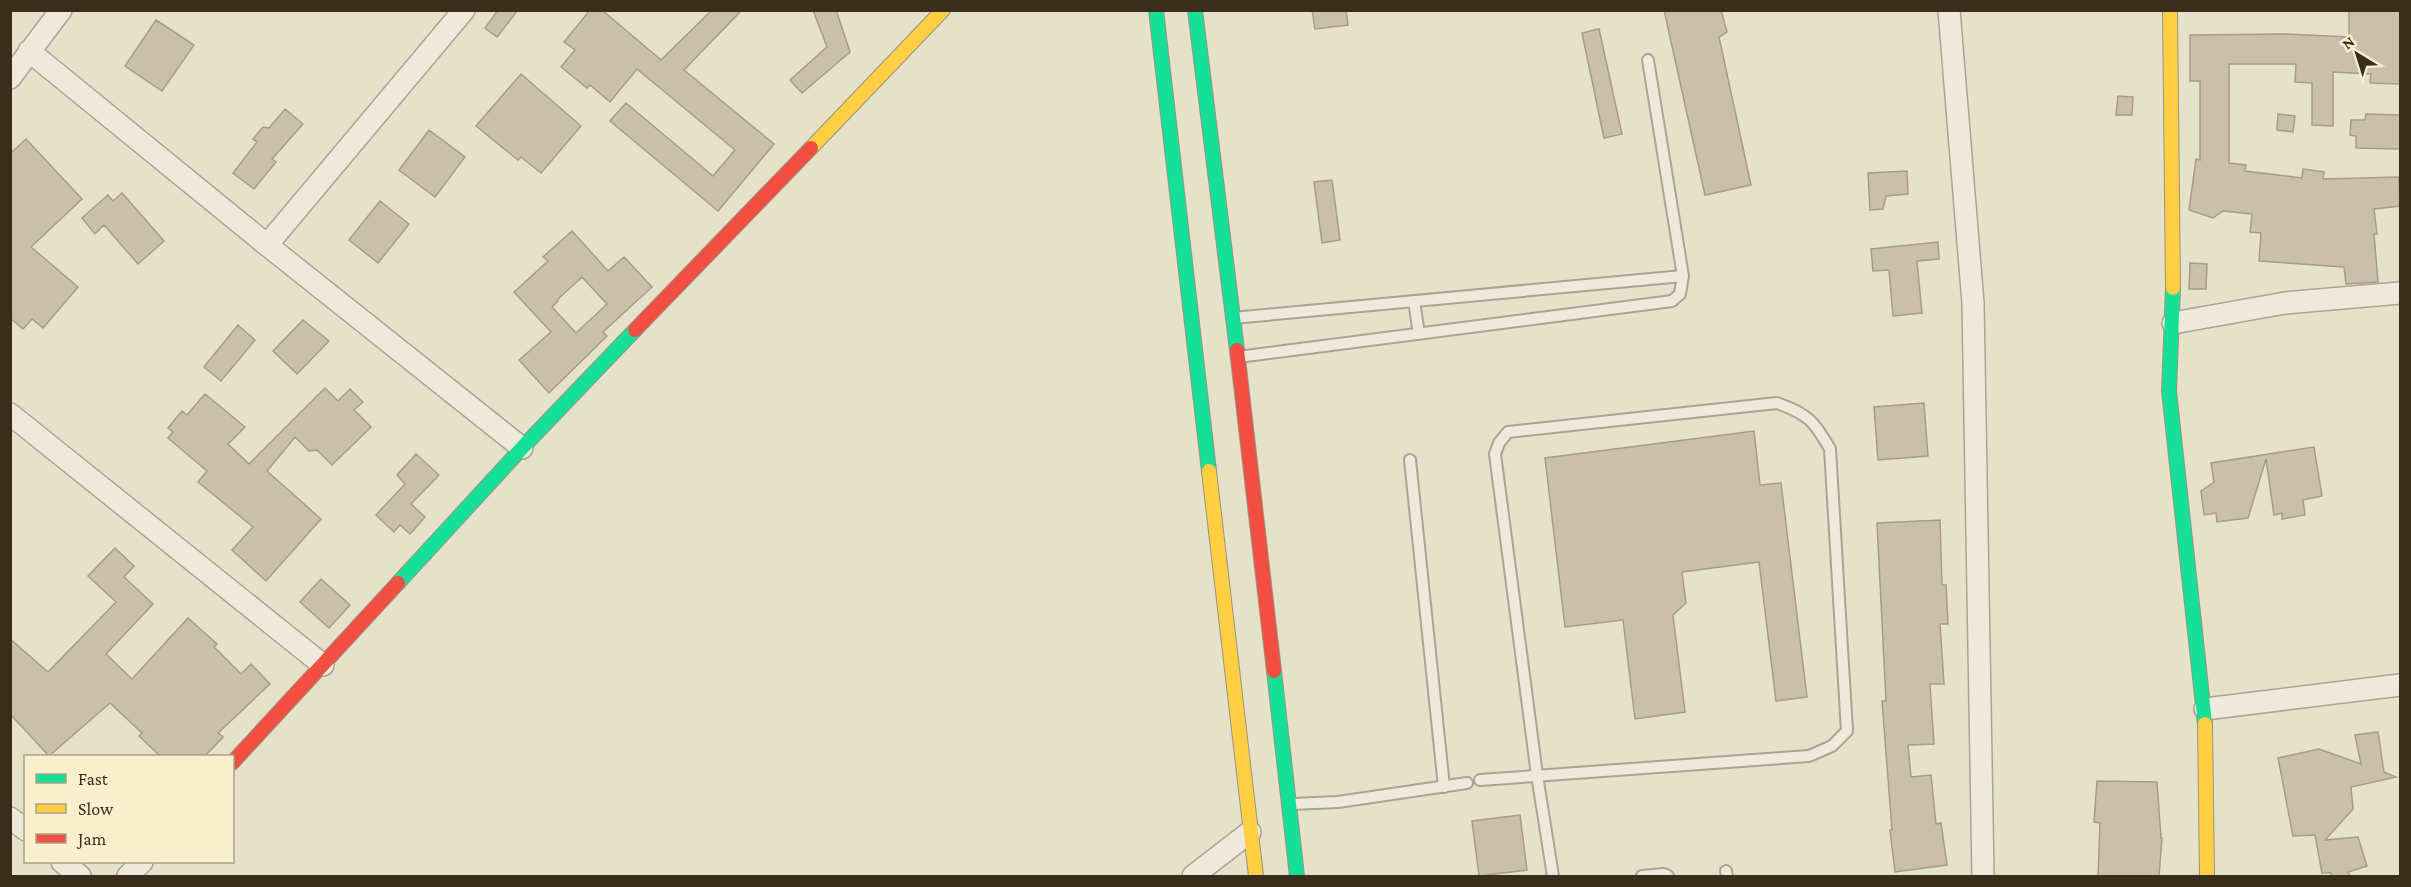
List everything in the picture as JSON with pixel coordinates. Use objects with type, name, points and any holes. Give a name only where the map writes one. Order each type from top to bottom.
[{"type":"street","points":[[10,78],[61,10]]},
{"type":"street","points":[[267,245],[464,10]]},
{"type":"street","points":[[234,761],[522,448],[943,10]]},
{"type":"street","points":[[1156,10],[1256,876]]},
{"type":"street","points":[[1195,10],[1256,503],[1297,876]]},
{"type":"street","points":[[1949,10],[1973,303],[1983,876]]},
{"type":"street","points":[[2170,10],[2173,323],[2169,391],[2205,708],[2207,876]]},
{"type":"street","points":[[29,51],[267,245],[522,448]]},
{"type":"street","points":[[2173,323],[2285,303],[2400,293]]},
{"type":"street","points":[[10,414],[323,665]]},
{"type":"street","points":[[2205,708],[2400,685]]},
{"type":"street","points":[[10,818],[24,828]]},
{"type":"street","points":[[1193,876],[1250,832]]},
{"type":"street","points":[[64,863],[80,876]]},
{"type":"street","points":[[128,876],[139,863]]},
{"type":"lane","points":[[1238,357],[1672,301],[1680,294],[1683,276],[1648,60]]},
{"type":"lane","points":[[1233,318],[1683,276]]},
{"type":"lane","points":[[1414,301],[1419,334]]},
{"type":"lane","points":[[1480,780],[1537,775],[1809,756],[1832,746],[1847,731],[1830,449],[1818,428],[1801,411],[1777,403],[1508,432],[1499,442],[1495,454],[1537,775],[1553,876]]},
{"type":"lane","points":[[1410,460],[1444,787]]},
{"type":"lane","points":[[1288,804],[1338,802],[1467,783]]},
{"type":"lane","points":[[1642,876],[1664,874],[1668,876]]},
{"type":"building","points":[[498,10],[518,10],[497,37],[485,28]]},
{"type":"building","points":[[590,10],[602,10],[661,60],[712,10],[742,10],[684,70],[774,144],[718,211],[610,121],[626,103],[713,176],[735,150],[637,69],[610,102],[590,85],[587,88],[561,67],[575,50],[564,42]]},
{"type":"building","points":[[813,10],[836,10],[850,52],[802,93],[790,80],[827,47]]},
{"type":"building","points":[[1312,10],[1346,10],[1348,25],[1315,29]]},
{"type":"building","points":[[1664,10],[1721,10],[1727,32],[1719,37],[1751,185],[1705,195]]},
{"type":"building","points":[[2349,10],[2400,10],[2400,84],[2370,83],[2371,74],[2333,72],[2333,126],[2312,125],[2312,83],[2295,82],[2296,64],[2229,64],[2229,163],[2246,165],[2245,171],[2302,178],[2303,169],[2324,172],[2323,179],[2399,177],[2400,206],[2374,209],[2378,282],[2346,284],[2344,267],[2259,261],[2261,233],[2250,232],[2252,214],[2223,211],[2213,218],[2189,210],[2196,159],[2200,160],[2200,81],[2190,81],[2190,35],[2285,34],[2349,37]]},
{"type":"building","points":[[156,20],[194,45],[162,91],[125,66]]},
{"type":"building","points":[[1599,29],[1622,134],[1604,138],[1582,33]]},
{"type":"building","points":[[521,74],[581,126],[541,173],[521,157],[518,160],[476,126]]},
{"type":"building","points":[[2118,96],[2133,97],[2132,115],[2116,115]]},
{"type":"building","points":[[285,109],[303,124],[272,159],[276,162],[254,189],[233,173],[257,142],[253,139],[263,127],[269,128]]},
{"type":"building","points":[[2278,114],[2295,116],[2293,132],[2277,130]]},
{"type":"building","points":[[2366,114],[2400,115],[2400,149],[2356,148],[2356,136],[2350,135],[2351,120],[2365,120]]},
{"type":"building","points":[[429,130],[465,157],[435,197],[399,170]]},
{"type":"building","points":[[26,139],[82,199],[31,247],[78,287],[43,328],[32,319],[23,329],[10,318],[10,154]]},
{"type":"building","points":[[1907,171],[1908,194],[1886,196],[1883,209],[1870,210],[1868,173]]},
{"type":"building","points":[[1332,180],[1340,240],[1322,243],[1314,182]]},
{"type":"building","points":[[122,193],[164,241],[138,264],[104,225],[95,234],[82,218],[108,195],[113,201]]},
{"type":"building","points":[[380,201],[409,224],[378,263],[349,240]]},
{"type":"building","points":[[572,231],[608,271],[624,257],[652,287],[603,332],[607,336],[549,393],[519,360],[551,332],[514,292],[548,261],[543,257]],"holes":[[[582,277],[607,304],[576,333],[552,307]]]},
{"type":"building","points":[[1938,242],[1939,259],[1917,261],[1922,313],[1893,316],[1889,270],[1873,271],[1871,249]]},
{"type":"building","points":[[2190,263],[2207,264],[2206,289],[2189,289]]},
{"type":"building","points":[[303,320],[329,341],[297,374],[273,351]]},
{"type":"building","points":[[238,325],[255,340],[221,381],[204,367]]},
{"type":"building","points":[[325,388],[338,401],[350,389],[363,402],[354,410],[371,427],[332,465],[317,450],[309,451],[295,437],[267,471],[321,519],[266,581],[232,550],[253,527],[198,482],[207,471],[168,438],[173,432],[168,428],[182,411],[187,415],[205,394],[245,427],[228,444],[249,464]]},
{"type":"building","points":[[1924,403],[1928,456],[1878,460],[1874,407]]},
{"type":"building","points":[[1754,431],[1760,485],[1781,483],[1807,697],[1776,701],[1759,562],[1682,572],[1686,603],[1673,615],[1685,712],[1635,719],[1623,620],[1565,627],[1545,458]]},
{"type":"building","points":[[2314,447],[2322,496],[2303,500],[2305,515],[2282,519],[2282,513],[2274,515],[2266,459],[2248,518],[2217,522],[2216,513],[2204,515],[2201,491],[2214,482],[2211,463]]},
{"type":"building","points":[[416,454],[439,475],[411,504],[425,517],[410,534],[400,525],[394,532],[376,515],[405,484],[397,475]]},
{"type":"building","points":[[1940,520],[1942,585],[1946,585],[1948,624],[1940,624],[1944,684],[1930,684],[1934,744],[1908,745],[1911,777],[1931,775],[1936,824],[1941,823],[1947,865],[1895,872],[1890,830],[1892,830],[1882,701],[1886,701],[1877,523]]},
{"type":"building","points":[[115,548],[134,566],[124,577],[153,604],[106,654],[132,679],[188,618],[217,644],[214,647],[241,674],[251,664],[270,684],[218,733],[223,737],[206,755],[159,755],[139,736],[142,733],[110,703],[48,755],[10,714],[10,639],[48,672],[116,602],[88,576]]},
{"type":"building","points":[[321,579],[350,605],[329,628],[300,602]]},
{"type":"building","points":[[2378,732],[2384,772],[2396,777],[2351,787],[2353,809],[2325,840],[2358,837],[2367,866],[2348,872],[2350,876],[2332,876],[2331,873],[2322,873],[2315,835],[2293,836],[2278,758],[2319,749],[2361,764],[2355,735]]},
{"type":"building","points":[[2097,781],[2157,782],[2162,838],[2159,876],[2098,876],[2100,823],[2094,822]]},
{"type":"building","points":[[1520,815],[1527,870],[1479,876],[1472,821]]},
{"type":"traffic: fast","points":[[1156,10],[1209,471]]},
{"type":"traffic: fast","points":[[1195,10],[1237,350]]},
{"type":"traffic: fast","points":[[2173,288],[2169,391],[2205,724]]},
{"type":"traffic: fast","points":[[398,583],[635,330]]},
{"type":"traffic: fast","points":[[1274,671],[1297,876]]},
{"type":"traffic: slow","points":[[811,148],[943,10]]},
{"type":"traffic: slow","points":[[2170,10],[2173,288]]},
{"type":"traffic: slow","points":[[1209,471],[1256,876]]},
{"type":"traffic: slow","points":[[2205,724],[2207,876]]},
{"type":"traffic: jam","points":[[635,330],[811,148]]},
{"type":"traffic: jam","points":[[1237,350],[1274,671]]},
{"type":"traffic: jam","points":[[234,761],[398,583]]}]
